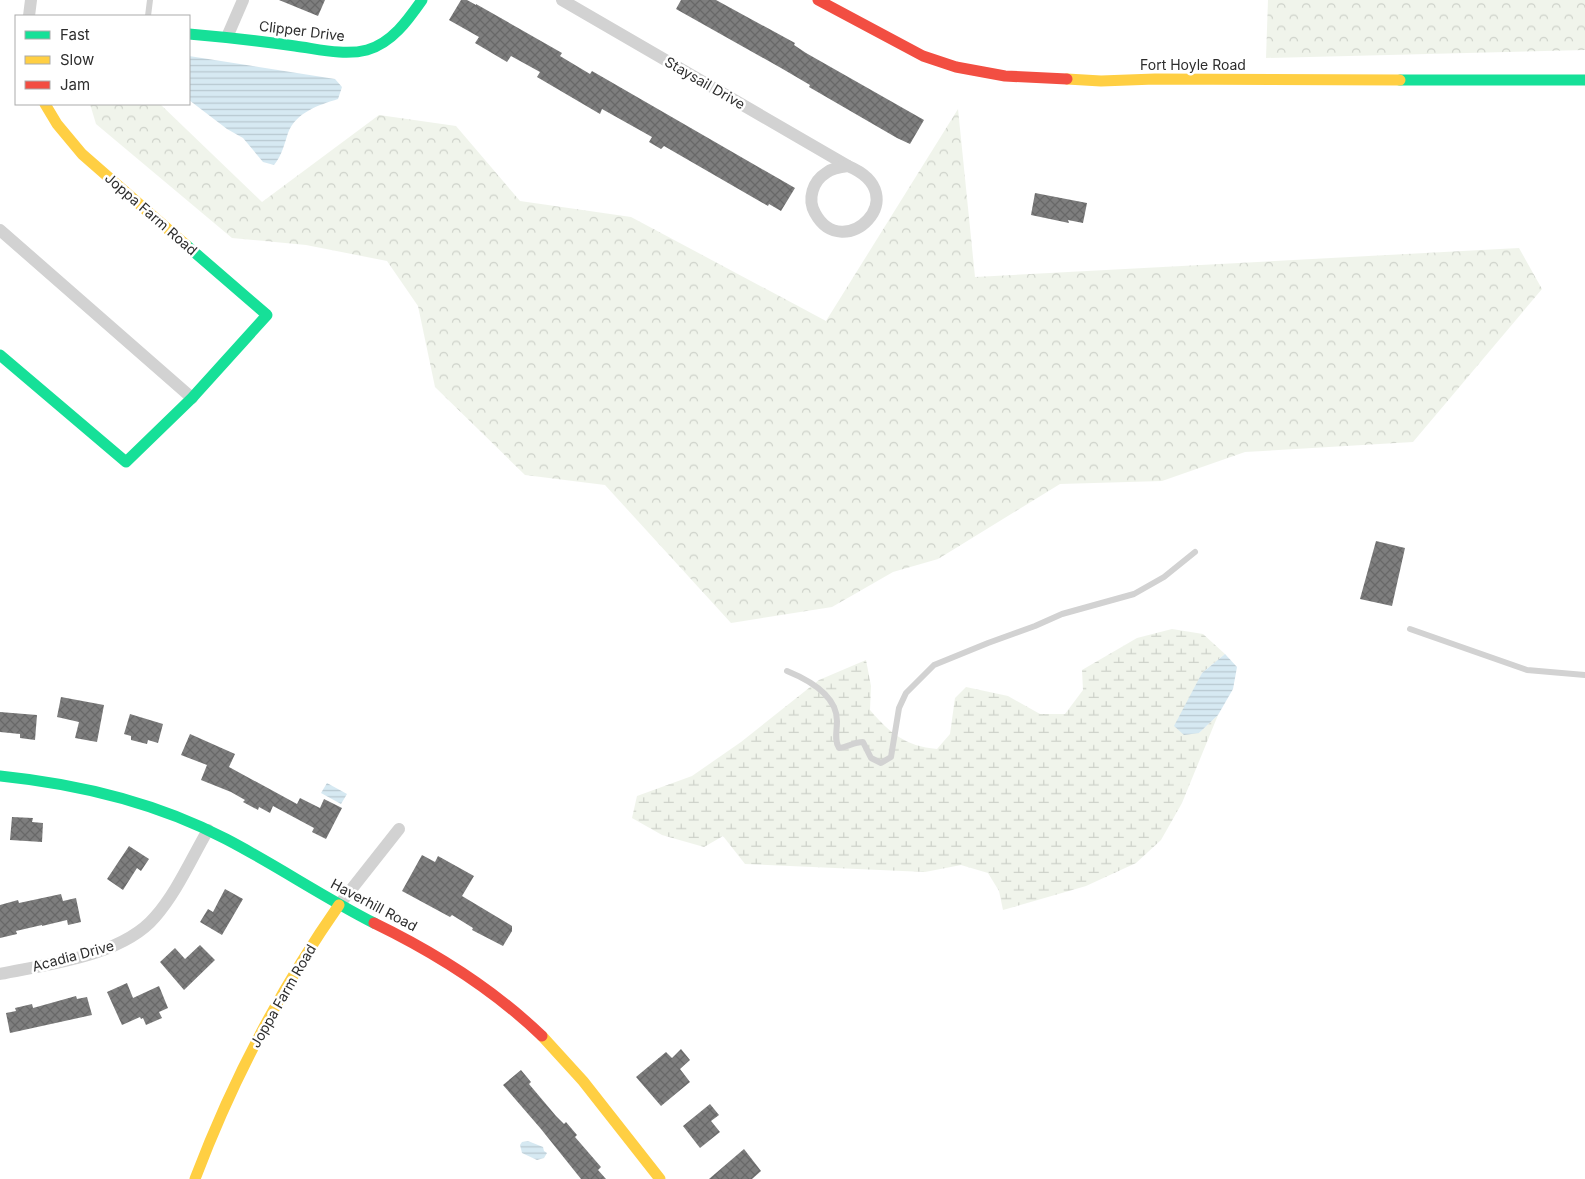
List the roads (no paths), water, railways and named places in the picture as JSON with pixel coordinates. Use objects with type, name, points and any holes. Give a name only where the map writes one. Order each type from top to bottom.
[{"type":"street","points":[[29,15],[31,0]]},
{"type":"street","points":[[227,37],[243,0]]},
{"type":"street","name":"Clipper Drive","points":[[190,34],[340,52],[368,49],[383,42],[395,33],[407,21],[422,0]]},
{"type":"street","name":"Staysail Drive","points":[[562,0],[866,176],[876,194],[876,204],[872,214],[858,228],[847,232],[836,231],[826,227],[816,215],[811,199],[813,188],[818,179],[827,172],[848,166]]},
{"type":"street","name":"Fort Hoyle Road","points":[[818,0],[923,56],[956,68],[1005,76],[1102,81],[1155,78],[1585,80]]},
{"type":"street","name":"Joppa Farm Road","points":[[45,105],[48,113],[82,154],[267,315],[192,398]]},
{"type":"street","points":[[0,230],[192,398],[126,462],[0,355]]},
{"type":"street","name":"Haverhill Road","points":[[0,776],[67,784],[108,794],[174,815],[208,830],[339,905],[419,945],[467,973],[534,1027],[562,1056],[607,1110],[660,1179]]},
{"type":"street","name":"Joppa Farm Road","points":[[195,1179],[225,1104],[255,1042],[316,939],[339,905],[399,829]]},
{"type":"street","name":"Acadia Drive","points":[[0,974],[106,950],[140,931],[168,901],[208,830]]},
{"type":"lane","points":[[148,15],[150,0]]},
{"type":"lane","points":[[787,671],[801,677],[830,698],[837,712],[835,742],[839,748],[847,748],[856,742],[862,742],[871,758],[881,763],[891,757],[899,708],[906,693],[934,666],[1062,614],[1134,594],[1164,577],[1195,552]]},
{"type":"lane","points":[[1410,629],[1528,670],[1585,675]]}]
